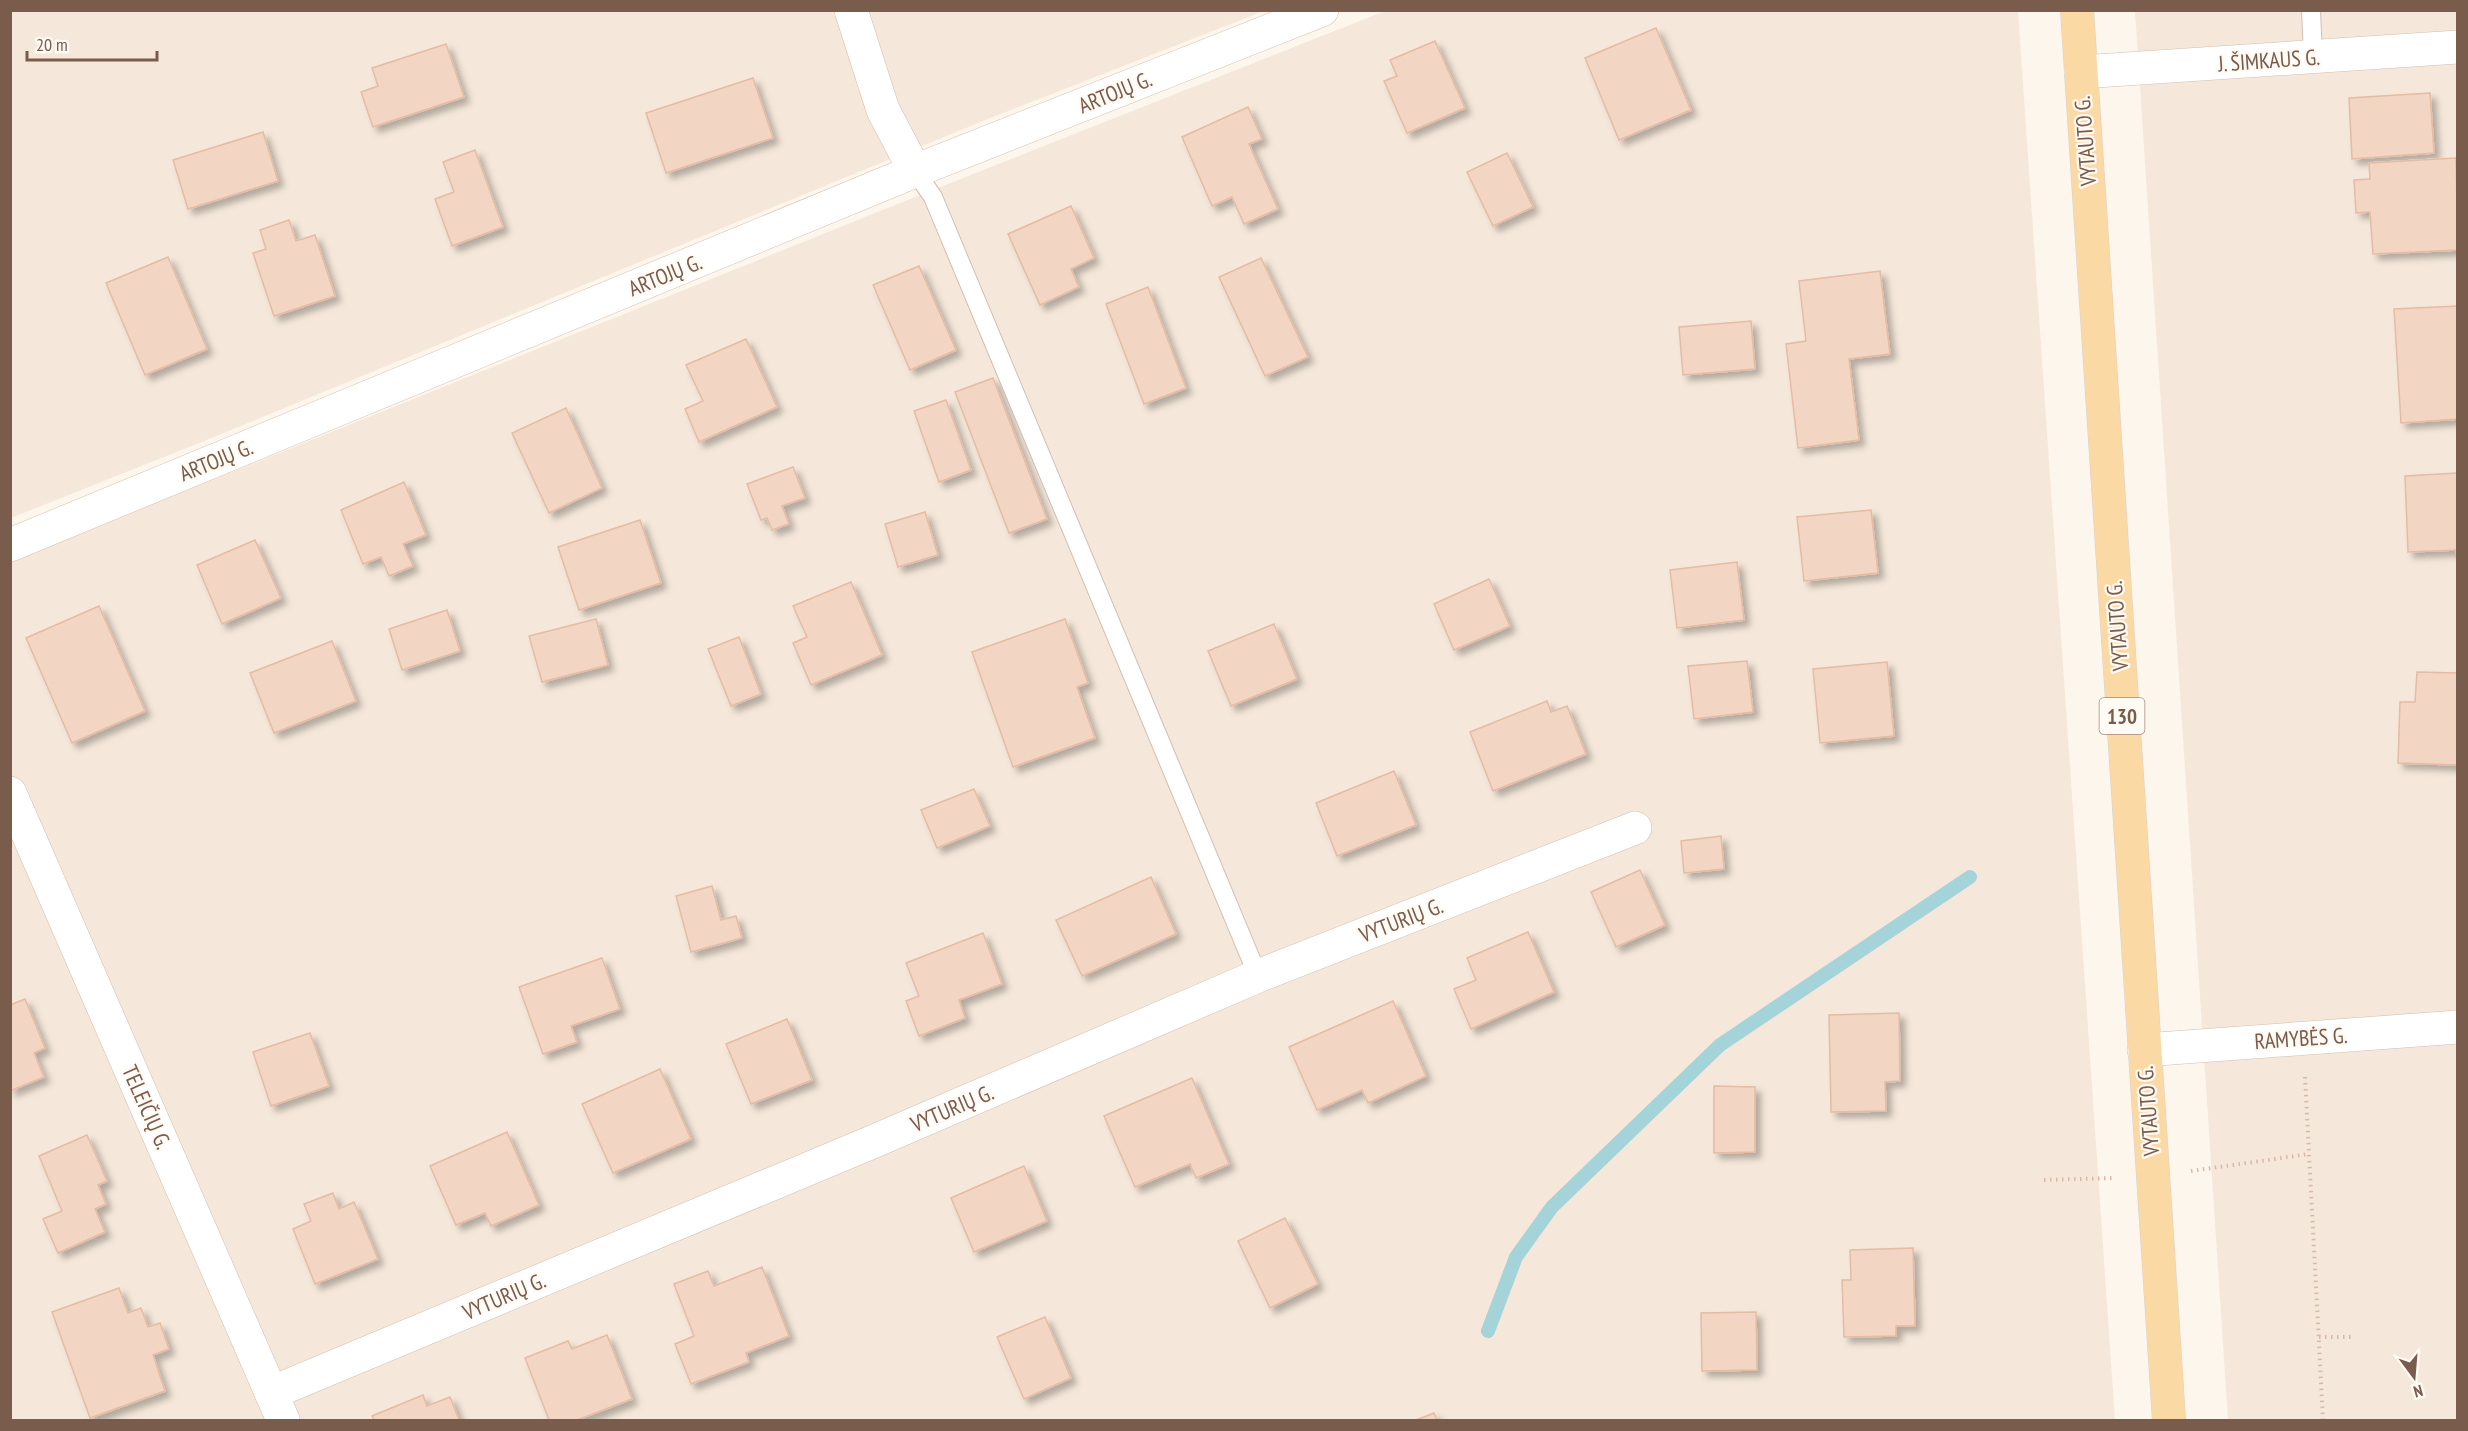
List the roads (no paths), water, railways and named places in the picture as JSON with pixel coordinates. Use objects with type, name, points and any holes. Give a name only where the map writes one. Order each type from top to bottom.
[{"type":"main road","name":"VYTAUTO G.","points":[[2076,10],[2169,1420]]},
{"type":"street","points":[[851,10],[883,110],[915,171]]},
{"type":"street","name":"ARTOJŲ G.","points":[[10,545],[915,171],[1322,10]]},
{"type":"street","name":"J. ŠIMKAUS G.","points":[[2081,72],[2457,48]]},
{"type":"street","name":"TELEIČIŲ G.","points":[[10,793],[277,1407]]},
{"type":"street","name":"VYTURIŲ G.","points":[[277,1407],[870,1143],[1258,976],[1635,828]]},
{"type":"street","name":"RAMYBĖS G.","points":[[2144,1050],[2457,1027]]},
{"type":"lane","points":[[2311,10],[2313,57]]},
{"type":"lane","points":[[915,171],[933,197],[1258,976]]},
{"type":"waterway","points":[[1488,1331],[1516,1257],[1552,1207],[1720,1045],[1970,877]]}]
